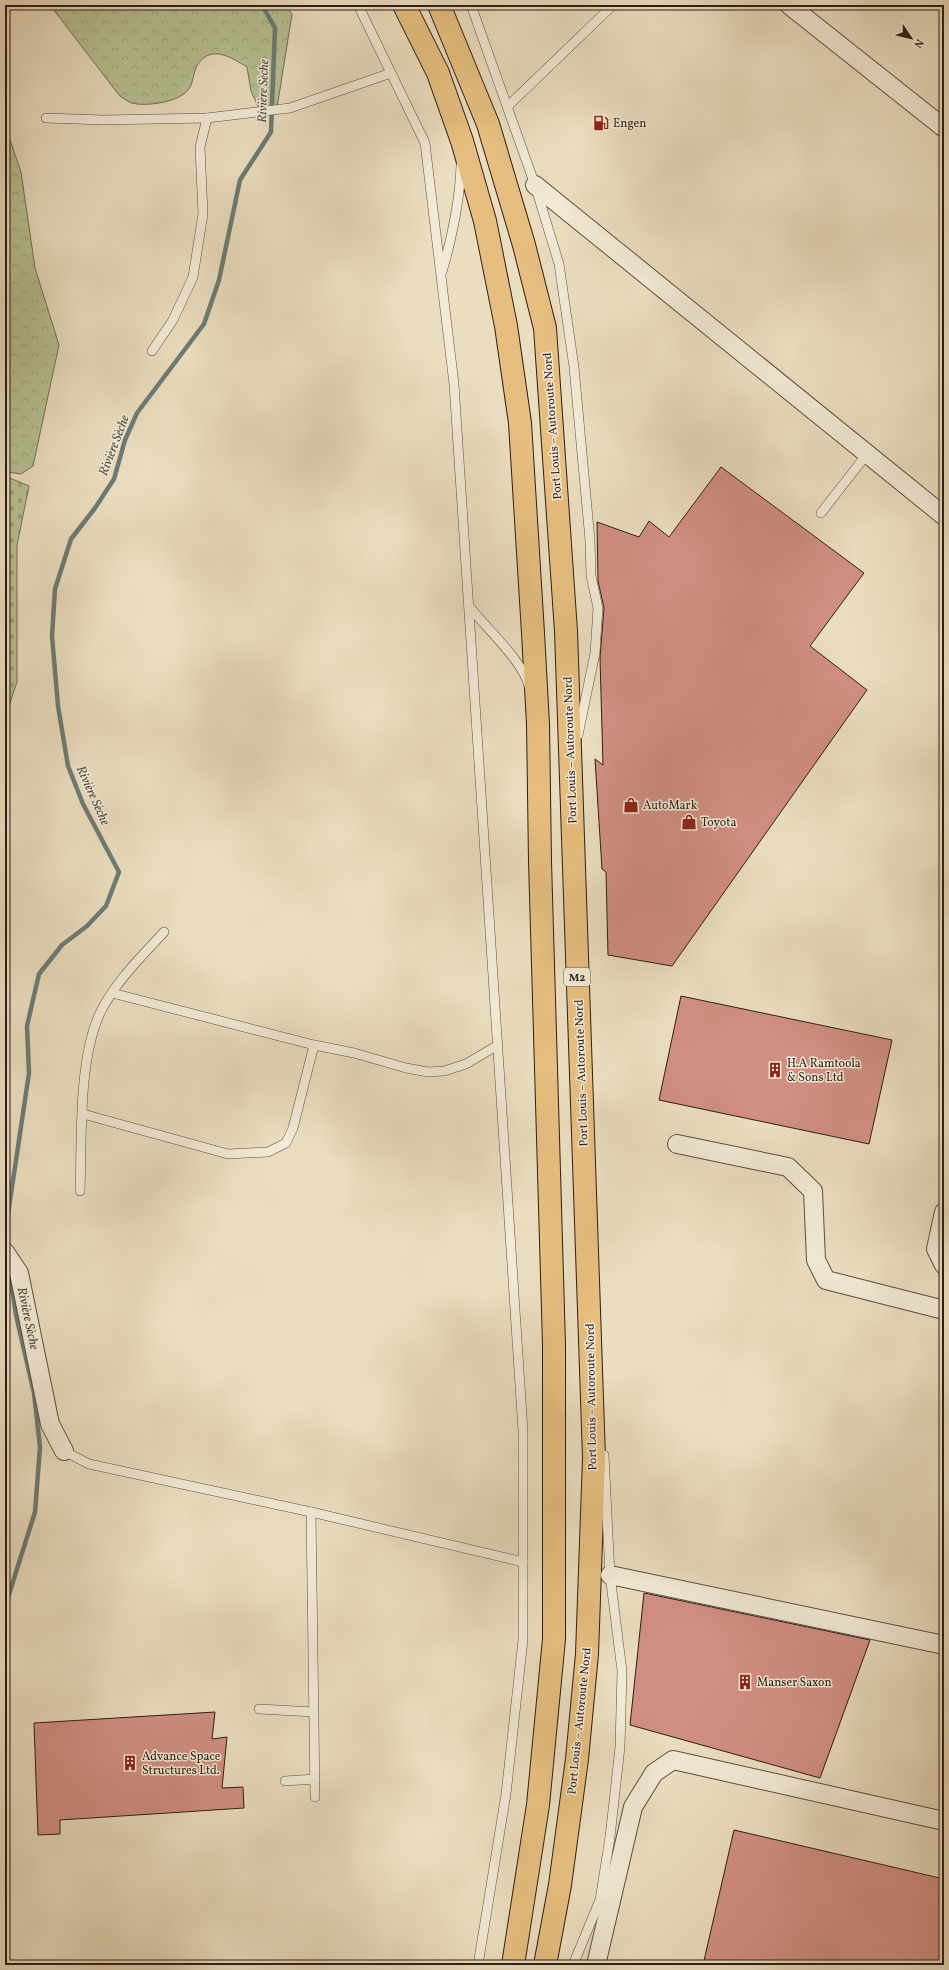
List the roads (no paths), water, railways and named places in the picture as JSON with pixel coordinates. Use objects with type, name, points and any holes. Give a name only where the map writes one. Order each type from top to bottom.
[{"type":"highway","points":[[404,5],[438,73],[462,141],[485,221],[506,326],[520,423],[538,724],[540,860],[554,1345],[554,1639],[538,1805],[518,1941],[513,1965]]},
{"type":"highway","name":"Port Louis – Autoroute Nord","points":[[439,5],[488,124],[524,245],[545,328],[566,630],[594,1458],[587,1654],[575,1775],[560,1885],[545,1965]]},
{"type":"street","points":[[789,5],[944,128]]},
{"type":"street","points":[[535,185],[944,516]]},
{"type":"street","points":[[677,1144],[788,1167],[813,1191],[816,1260],[826,1280],[944,1310]]},
{"type":"street","points":[[944,1212],[936,1249],[944,1265]]},
{"type":"street","points":[[5,1252],[19,1273],[50,1424],[64,1450]]},
{"type":"street","points":[[610,1575],[944,1645]]},
{"type":"street","points":[[596,1965],[633,1807],[654,1773],[673,1760],[944,1821]]},
{"type":"lane","points":[[358,5],[424,143],[454,384],[523,1431],[523,1640],[506,1794],[478,1965]]},
{"type":"lane","points":[[471,5],[535,185],[559,264],[574,368],[590,540],[591,576],[598,608],[595,653],[571,770]]},
{"type":"lane","points":[[508,106],[613,5]]},
{"type":"lane","points":[[46,118],[102,120],[207,118],[290,108],[391,73]]},
{"type":"lane","points":[[152,351],[173,320],[193,277],[203,214],[200,147],[207,118]]},
{"type":"lane","points":[[441,278],[454,230],[460,192],[462,141]]},
{"type":"lane","points":[[821,513],[867,454]]},
{"type":"lane","points":[[468,606],[485,627],[515,659],[528,683],[538,724]]},
{"type":"lane","points":[[80,1191],[86,1060],[92,1033],[100,1012],[112,993],[142,955],[164,932]]},
{"type":"lane","points":[[112,993],[314,1045],[354,1053],[406,1068],[428,1072],[444,1071],[466,1064],[498,1045]]},
{"type":"lane","points":[[83,1114],[228,1154],[268,1152],[286,1143],[293,1128],[314,1045]]},
{"type":"lane","points":[[590,1337],[602,1411]]},
{"type":"lane","points":[[573,1965],[600,1900],[610,1837],[620,1747],[622,1671],[610,1575],[604,1448]]},
{"type":"lane","points":[[64,1450],[89,1464],[311,1512],[523,1562]]},
{"type":"lane","points":[[311,1512],[315,1797]]},
{"type":"lane","points":[[259,1709],[314,1712]]},
{"type":"lane","points":[[285,1781],[315,1779]]},
{"type":"waterway","name":"Rivière Sèche","points":[[8,1249],[8,1214],[29,1073],[27,1026],[39,974],[62,945],[87,926],[106,906],[119,872],[83,804],[68,766],[58,706],[52,636],[55,589],[71,539],[95,508],[114,479],[125,440],[137,413],[204,324],[219,280],[240,180],[271,132],[275,28],[262,5]]},
{"type":"waterway","name":"Rivière Sèche","points":[[5,1607],[35,1512],[40,1447],[34,1393],[16,1315],[9,1269]]},
{"type":"waterway","name":"Rivière Sèche","points":[[5,1733],[7,1746],[5,1772]]},
{"type":"place","name":"Engen","points":[[601,123]]},
{"type":"place","name":"AutoMark","points":[[631,805]]},
{"type":"place","name":"Toyota","points":[[689,822]]},
{"type":"place","name":"H.A Ramtoola & Sons Ltd","points":[[775,1070]]},
{"type":"place","name":"Manser Saxon","points":[[745,1682]]},
{"type":"place","name":"Advance Space Structures Ltd.","points":[[130,1763]]}]
